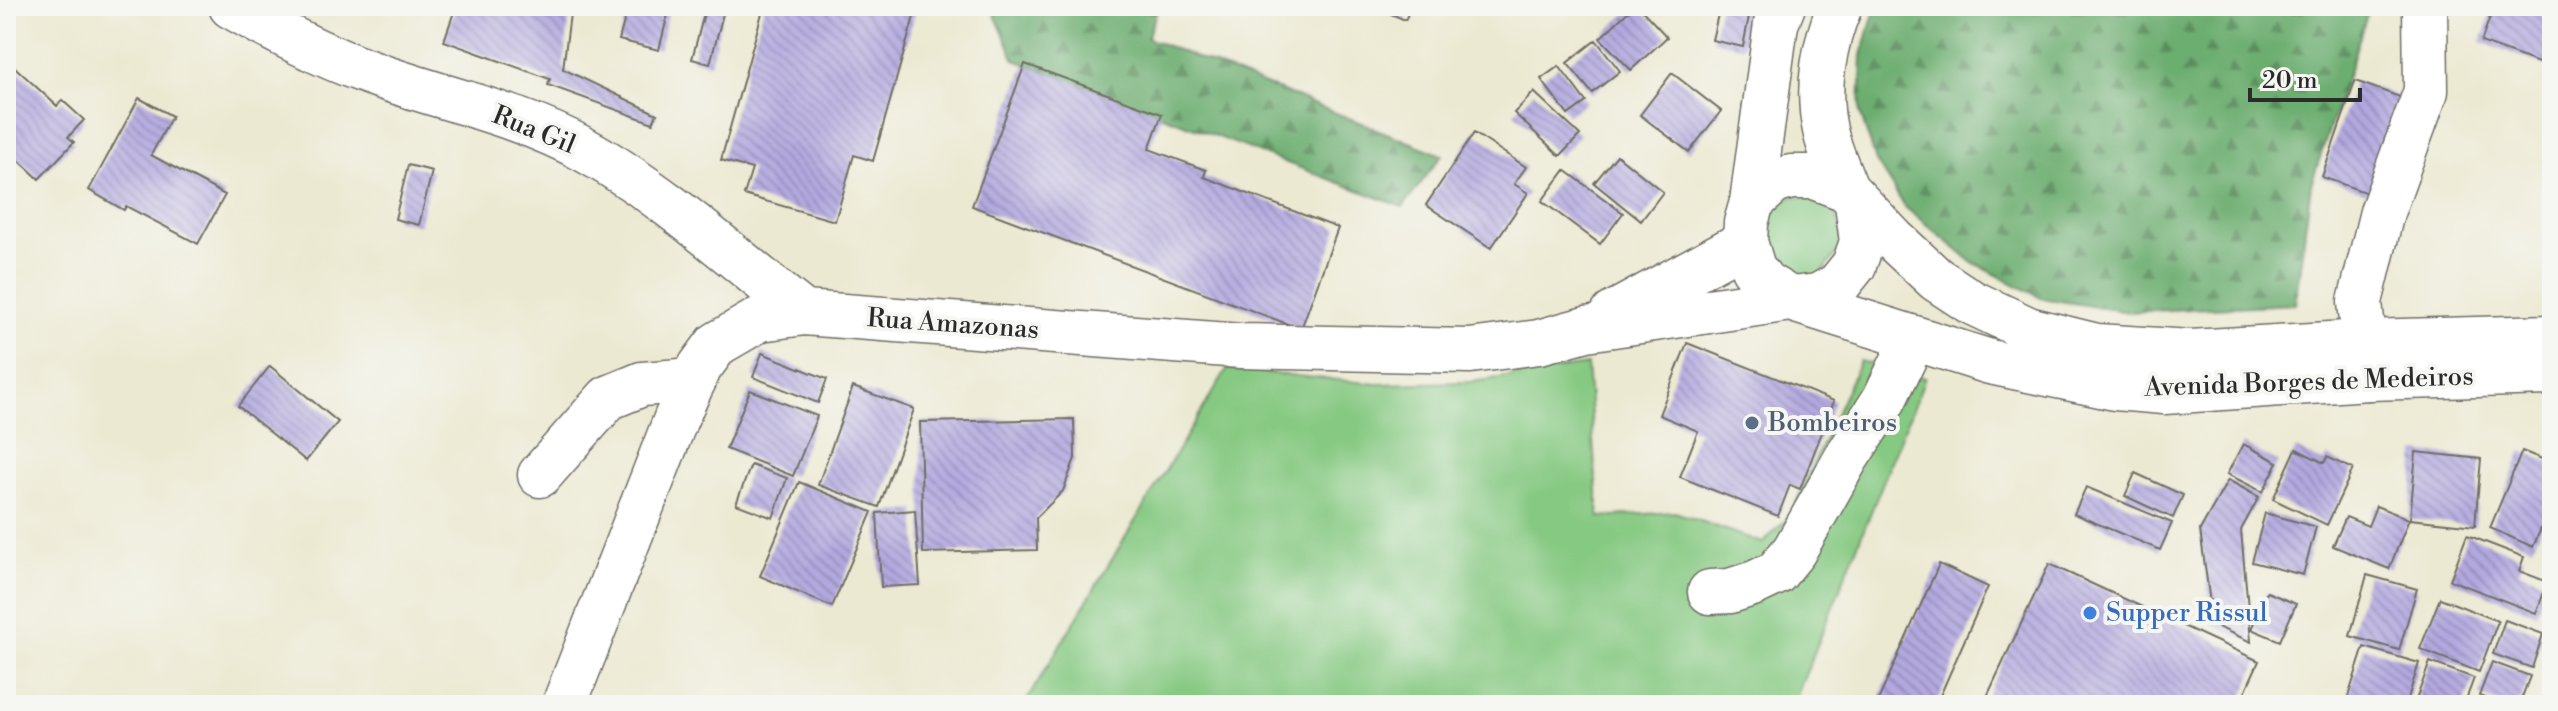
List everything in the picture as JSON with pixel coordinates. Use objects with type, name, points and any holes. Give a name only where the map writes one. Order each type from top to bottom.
[{"type":"main road","name":"Rua Gil","points":[[231,6],[293,40],[366,72],[510,118],[584,150],[646,190],[804,313]]},
{"type":"main road","points":[[1783,6],[1774,38],[1748,222],[1753,268],[1764,283],[1790,299]]},
{"type":"main road","name":"Avenida Borges de Medeiros","points":[[1840,6],[1823,60],[1825,129],[1852,196],[1936,279],[1971,302],[2028,329],[2097,346],[2552,373]]},
{"type":"main road","points":[[2366,360],[2360,302],[2382,212],[2426,91],[2425,6]]},
{"type":"main road","points":[[1791,177],[1814,177],[1852,196],[1862,242],[1854,265],[1838,285],[1818,296],[1586,329],[1748,222],[1774,182],[1791,177]]},
{"type":"main road","name":"Avenida Borges de Medeiros","points":[[1790,299],[2019,369],[2115,388],[2164,392],[2366,360],[2552,337]]},
{"type":"main road","name":"Rua Amazonas","points":[[564,705],[677,416],[694,380],[717,344],[760,319],[804,313],[1241,346],[1369,350],[1470,351],[1539,342],[1586,329]]},
{"type":"main road","points":[[1710,592],[1742,587],[1776,573],[1794,551],[1847,457],[1864,399],[1896,332]]},
{"type":"main road","points":[[540,475],[608,398],[642,384],[694,380]]},
{"type":"green space","points":[[991,6],[1159,6],[1147,38],[1442,155],[1403,207],[1015,60]]},
{"type":"green space","points":[[1876,6],[2370,6],[2311,185],[2295,304],[2128,312],[2041,298],[1972,262],[1905,207],[1876,161],[1860,112],[1862,55]]},
{"type":"green space","points":[[1793,197],[1806,197],[1824,203],[1839,223],[1843,245],[1820,275],[1795,279],[1771,266],[1762,225],[1779,203]]},
{"type":"green space","points":[[1860,361],[1925,378],[1793,705],[1024,705],[1227,369],[1377,384],[1472,382],[1587,365],[1599,517],[1675,512],[1763,543],[1790,516]]},
{"type":"building","points":[[456,6],[571,6],[563,69],[657,114],[653,123],[548,85],[550,79],[444,41]]},
{"type":"building","points":[[628,6],[670,6],[659,50],[619,40]]},
{"type":"building","points":[[706,6],[725,6],[710,64],[692,59]]},
{"type":"building","points":[[764,6],[917,6],[873,161],[854,155],[835,221],[744,195],[752,169],[721,160]]},
{"type":"building","points":[[1373,6],[1412,6],[1405,20]]},
{"type":"building","points":[[1634,6],[1638,6],[1667,37],[1631,70],[1600,38]]},
{"type":"building","points":[[1720,6],[1751,6],[1743,47],[1712,40]]},
{"type":"building","points":[[2494,6],[2552,6],[2552,68],[2481,42]]},
{"type":"building","points":[[1596,40],[1620,71],[1592,93],[1567,63]]},
{"type":"building","points":[[6,59],[57,106],[62,100],[84,120],[68,137],[74,142],[39,179],[6,148]]},
{"type":"building","points":[[1025,64],[1162,114],[1149,149],[1206,170],[1204,177],[1338,228],[1301,329],[972,206]]},
{"type":"building","points":[[1559,66],[1586,102],[1568,115],[1541,79]]},
{"type":"building","points":[[1672,73],[1721,111],[1689,152],[1640,115]]},
{"type":"building","points":[[2355,81],[2403,98],[2370,194],[2322,177]]},
{"type":"building","points":[[1534,92],[1580,135],[1560,156],[1514,113]]},
{"type":"building","points":[[139,98],[172,116],[151,155],[225,195],[198,244],[89,190]]},
{"type":"building","points":[[1474,133],[1526,167],[1514,184],[1528,193],[1491,248],[1426,205]]},
{"type":"building","points":[[1617,155],[1663,192],[1641,221],[1594,183]]},
{"type":"building","points":[[408,165],[432,171],[419,225],[395,219]]},
{"type":"building","points":[[1565,170],[1623,213],[1600,244],[1542,201]]},
{"type":"building","name":"Bombeiros","points":[[1687,343],[1834,401],[1800,489],[1790,485],[1778,516],[1680,477],[1698,431],[1659,415]]},
{"type":"building","points":[[762,353],[827,379],[818,403],[753,377]]},
{"type":"building","points":[[270,366],[338,422],[306,461],[238,406]]},
{"type":"building","points":[[853,387],[914,409],[879,507],[818,485]]},
{"type":"building","points":[[750,390],[817,416],[793,476],[726,449]]},
{"type":"building","points":[[1074,419],[1075,458],[1063,491],[1036,518],[1037,550],[923,553],[920,422]]},
{"type":"building","points":[[2243,444],[2278,462],[2263,492],[2227,474]]},
{"type":"building","points":[[2296,449],[2324,463],[2327,457],[2353,469],[2327,525],[2273,499]]},
{"type":"building","points":[[2522,451],[2552,463],[2552,503],[2533,547],[2490,528]]},
{"type":"building","points":[[2416,452],[2481,459],[2475,526],[2410,519]]},
{"type":"building","points":[[751,465],[787,478],[773,518],[736,504]]},
{"type":"building","points":[[2135,473],[2183,495],[2173,518],[2125,496]]},
{"type":"building","points":[[2228,480],[2259,497],[2241,530],[2251,642],[2213,625],[2200,530]]},
{"type":"building","points":[[799,482],[872,512],[832,607],[760,576]]},
{"type":"building","points":[[2086,487],[2172,523],[2160,550],[2074,514]]},
{"type":"building","points":[[2376,506],[2409,519],[2389,569],[2333,546],[2346,517],[2368,526]]},
{"type":"building","points":[[915,510],[920,585],[881,587],[877,513]]},
{"type":"building","points":[[2265,513],[2316,527],[2303,575],[2252,562]]},
{"type":"building","points":[[2467,535],[2524,557],[2519,571],[2548,582],[2536,613],[2450,580]]},
{"type":"building","points":[[1939,564],[1988,587],[1936,705],[1876,705]]},
{"type":"building","name":"Supper Rissul","points":[[2049,564],[2259,661],[2239,705],[1983,705]]},
{"type":"building","points":[[2367,575],[2417,589],[2399,650],[2350,636]]},
{"type":"building","points":[[2267,592],[2296,604],[2280,641],[2251,629]]},
{"type":"building","points":[[2440,598],[2498,621],[2479,672],[2420,649]]},
{"type":"building","points":[[2505,620],[2543,634],[2532,668],[2493,654]]},
{"type":"building","points":[[2364,647],[2419,663],[2406,705],[2363,705],[2347,700]]},
{"type":"building","points":[[2430,662],[2474,678],[2464,705],[2414,705]]},
{"type":"building","points":[[2492,662],[2530,676],[2519,705],[2504,705],[2479,696]]},
{"type":"place","name":"Bombeiros","points":[[1752,423]]},
{"type":"place","name":"Supper Rissul","points":[[2090,613]]}]
